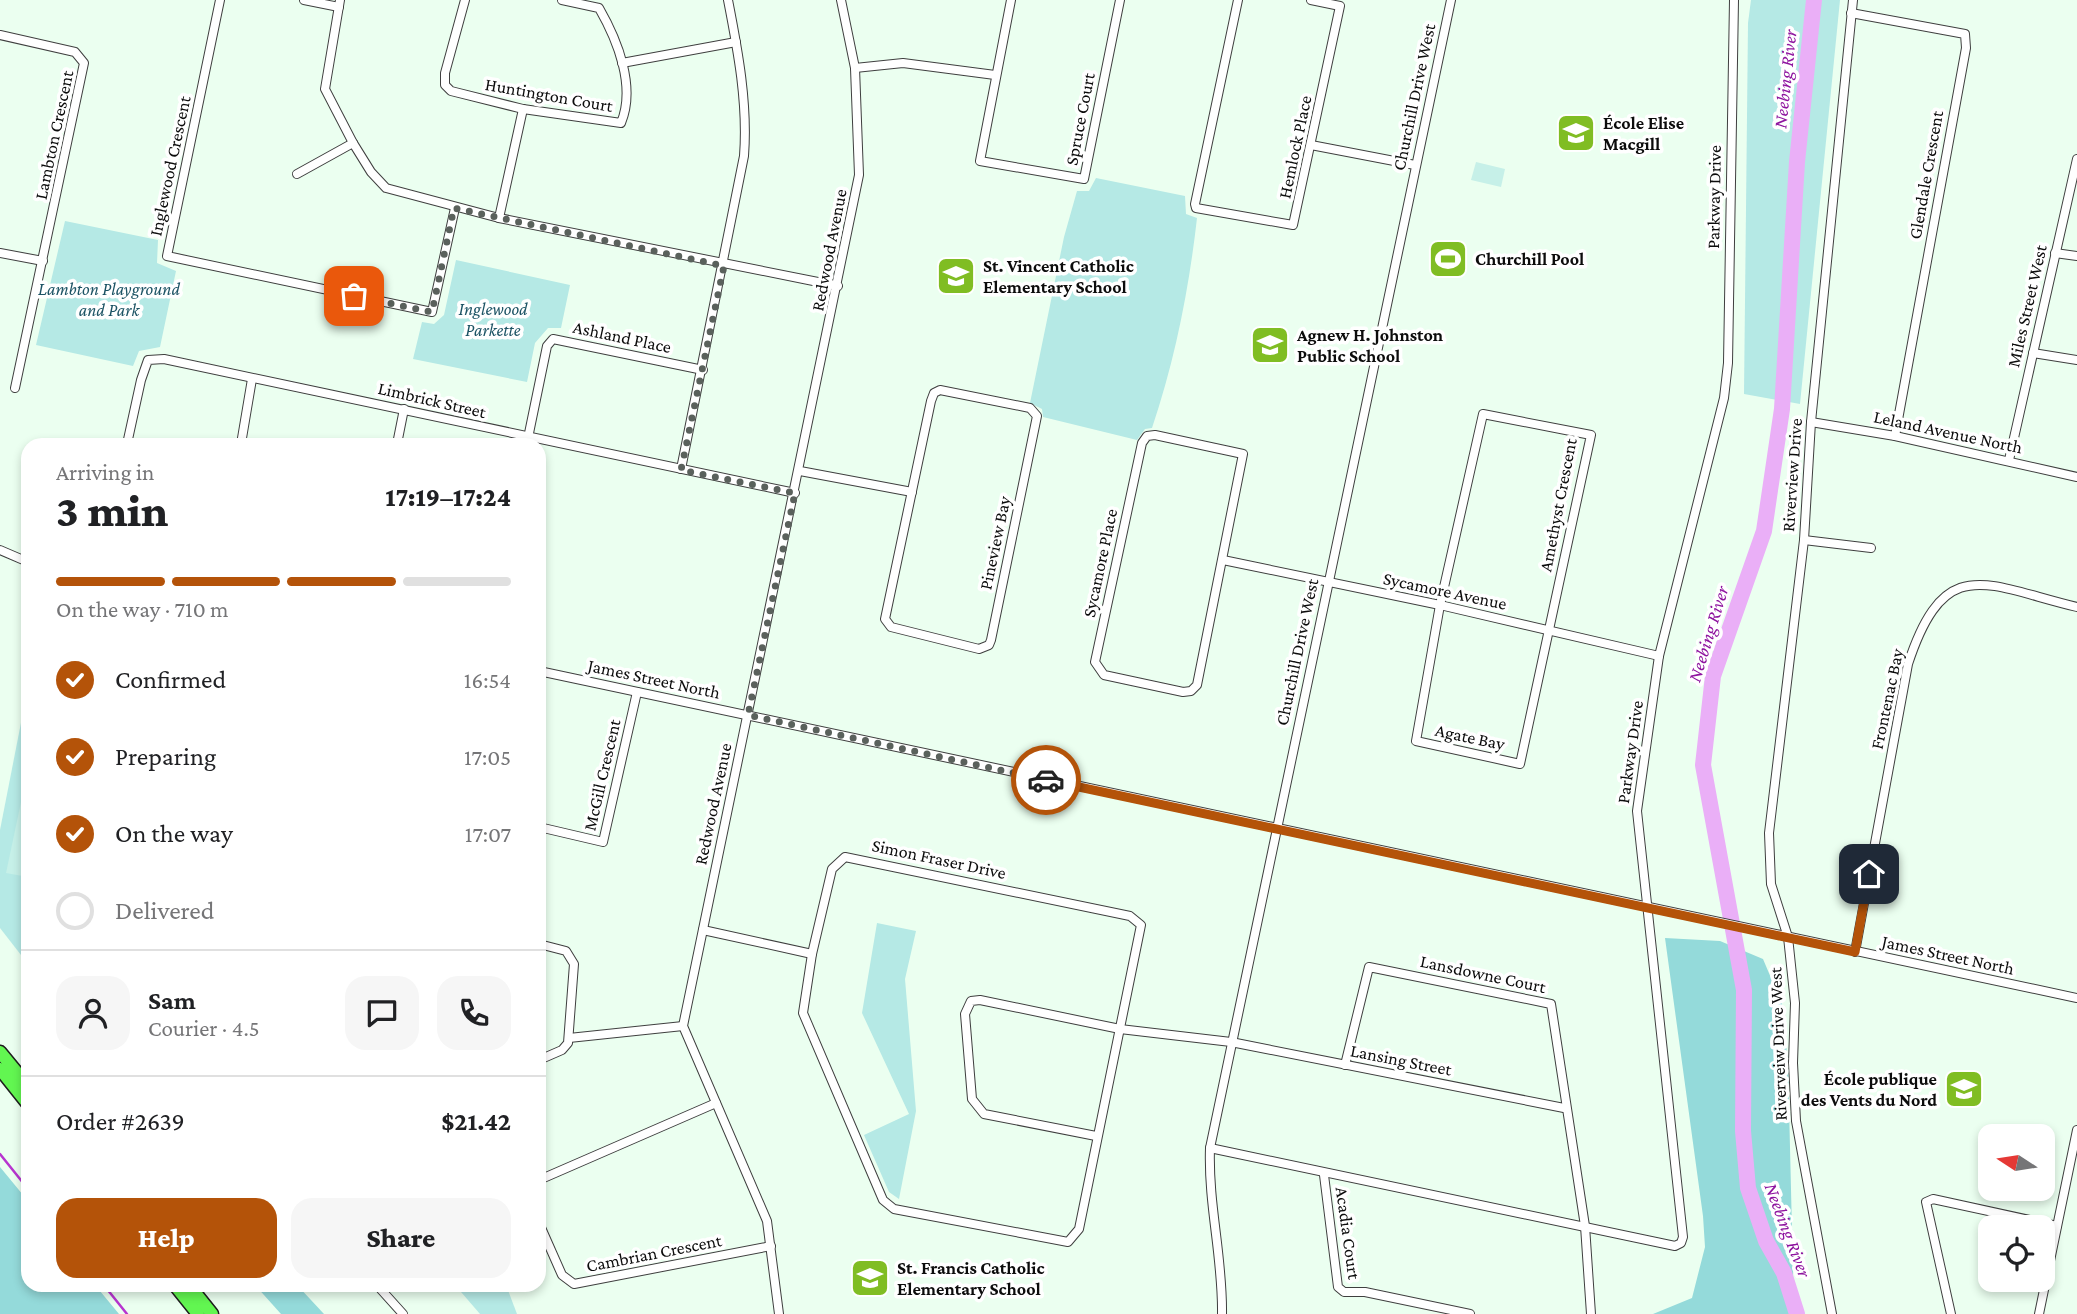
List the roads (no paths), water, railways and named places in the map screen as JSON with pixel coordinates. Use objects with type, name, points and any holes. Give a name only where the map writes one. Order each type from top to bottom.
[{"type":"highway","points":[[0,1052],[21,1078]]},
{"type":"highway","points":[[0,1069],[21,1095]]},
{"type":"highway","points":[[180,1292],[198,1314]]},
{"type":"highway","points":[[194,1292],[212,1314]]},
{"type":"street","name":"Inglewood Crescent","points":[[220,0],[167,256],[432,312],[454,208]]},
{"type":"street","points":[[304,0],[339,4],[325,89],[353,143],[371,172],[386,188],[499,218],[724,266],[838,286]]},
{"type":"street","name":"Huntington Court","points":[[465,0],[445,85],[451,91],[523,109],[621,123],[628,106],[622,63],[613,33],[599,8],[562,0]]},
{"type":"street","points":[[681,470],[724,266],[746,130],[736,42],[728,0]]},
{"type":"street","name":"Redwood Avenue","points":[[683,1026],[800,471],[859,175],[855,68],[841,0]]},
{"type":"street","name":"Spruce Court","points":[[1011,0],[981,161],[1084,179],[1120,0]]},
{"type":"street","name":"Hemlock Place","points":[[1238,0],[1195,204],[1196,208],[1293,225],[1340,6],[1311,0]]},
{"type":"street","name":"Churchill Drive West","points":[[1222,1314],[1221,1279],[1209,1183],[1210,1148],[1451,0]]},
{"type":"street","name":"Parkway Drive","points":[[1210,1148],[1324,1175],[1675,1246],[1683,1237],[1637,811],[1659,656],[1725,389],[1734,0]]},
{"type":"street","points":[[1851,13],[1853,0]]},
{"type":"street","name":"Riverview Drive","points":[[1788,937],[1771,884],[1769,833],[1804,540],[1811,422],[1851,13]]},
{"type":"street","name":"Glendale Crescent","points":[[1851,13],[1965,34],[1966,48],[1895,436]]},
{"type":"street","name":"Lambton Crescent","points":[[0,35],[75,52],[84,64],[15,388]]},
{"type":"street","points":[[622,63],[736,42]]},
{"type":"street","points":[[855,68],[903,63],[995,75]]},
{"type":"street","points":[[499,218],[523,109]]},
{"type":"street","points":[[297,174],[353,143]]},
{"type":"street","points":[[1311,145],[1415,165]]},
{"type":"street","name":"Miles Street West","points":[[2008,460],[2077,159]]},
{"type":"street","points":[[0,253],[43,261]]},
{"type":"street","points":[[2055,253],[2077,256]]},
{"type":"street","name":"Ashland Place","points":[[528,438],[547,346],[553,339],[703,370]]},
{"type":"street","points":[[2033,352],[2077,360]]},
{"type":"street","name":"Limbrick Street","points":[[128,438],[148,360],[164,359],[528,438]]},
{"type":"street","points":[[242,438],[252,379]]},
{"type":"street","name":"Pineview Bay","points":[[940,390],[1035,411],[1037,416],[1034,437],[990,640],[985,647],[974,648],[887,624],[884,619],[912,492],[934,393],[940,390]]},
{"type":"street","points":[[398,438],[404,409]]},
{"type":"street","name":"Amethyst Crescent","points":[[1440,605],[1483,414],[1591,435],[1548,631]]},
{"type":"street","name":"Leland Avenue North","points":[[1811,422],[1895,436],[2077,477]]},
{"type":"street","name":"Sycamore Place","points":[[1155,435],[1243,454],[1223,560],[1197,685],[1191,691],[1183,692],[1104,676],[1098,670],[1095,663],[1142,443],[1147,436],[1155,435]]},
{"type":"street","name":"Limbrick Street","points":[[546,442],[795,493]]},
{"type":"street","points":[[800,471],[912,492]]},
{"type":"street","points":[[1804,540],[1871,548]]},
{"type":"street","points":[[0,551],[21,559]]},
{"type":"street","name":"Sycamore Avenue","points":[[1223,560],[1440,605],[1659,656]]},
{"type":"street","name":"Frontenac Bay","points":[[1855,952],[1908,664],[1917,637],[1938,601],[1957,586],[1977,583],[2077,607]]},
{"type":"street","name":"Agate Bay","points":[[1440,605],[1416,741],[1520,764],[1548,631]]},
{"type":"street","name":"James Street North","points":[[546,672],[1276,830],[2077,998]]},
{"type":"street","name":"McGill Crescent","points":[[546,829],[603,842],[637,692]]},
{"type":"street","name":"Simon Fraser Drive","points":[[845,857],[1130,916],[1138,921],[1142,930],[1096,1136],[1079,1229],[1068,1242],[888,1206],[804,1019],[803,1002],[812,954],[832,869],[845,857]]},
{"type":"street","points":[[703,930],[812,954]]},
{"type":"street","name":"Riverveiw Drive West","points":[[1788,937],[1795,1003],[1793,1063],[1796,1121],[1832,1314]]},
{"type":"street","points":[[546,946],[561,949],[573,959],[569,1038],[562,1050],[546,1057]]},
{"type":"street","name":"Lansdowne Court","points":[[1345,1065],[1369,967],[1551,1004],[1564,1108],[1584,1226],[1591,1314]]},
{"type":"street","name":"Lansing Street","points":[[1096,1136],[984,1114],[977,1108],[971,1096],[967,1007],[971,1001],[980,1000],[1120,1028],[1231,1041],[1564,1108]]},
{"type":"street","points":[[569,1038],[683,1026],[767,1221],[779,1314]]},
{"type":"street","points":[[546,1177],[716,1103]]},
{"type":"street","points":[[2039,1314],[2077,1130]]},
{"type":"street","name":"Acadia Court","points":[[1324,1175],[1338,1287],[1344,1292],[1365,1292],[1470,1314]]},
{"type":"street","points":[[1951,1314],[1926,1202],[1933,1199],[2057,1226]]},
{"type":"street","name":"Cambrian Crescent","points":[[546,1239],[562,1275],[574,1284],[771,1246]]},
{"type":"street","points":[[383,1292],[403,1314]]},
{"type":"waterway","name":"Neebing River","points":[[1797,1314],[1784,1273],[1766,1241],[1748,1188],[1743,1131],[1744,990],[1703,765],[1713,676],[1764,531],[1782,409],[1797,162],[1814,0]]},
{"type":"waterway","points":[[0,1154],[21,1180]]},
{"type":"waterway","points":[[109,1292],[127,1314]]},
{"type":"place","name":"École Elise Macgill","points":[[1576,133]]},
{"type":"place","name":"Churchill Pool","points":[[1448,259]]},
{"type":"place","name":"St. Vincent Catholic Elementary School","points":[[956,276]]},
{"type":"place","name":"Agnew H. Johnston Public School","points":[[1270,345]]},
{"type":"place","name":"École publique des Vents du Nord","points":[[1964,1089]]},
{"type":"place","name":"St. Francis Catholic Elementary School","points":[[870,1278]]},
{"type":"park label","name":"Lambton Playground and Park","points":[[109,299]]},
{"type":"park label","name":"Inglewood Parkette","points":[[493,319]]}]
